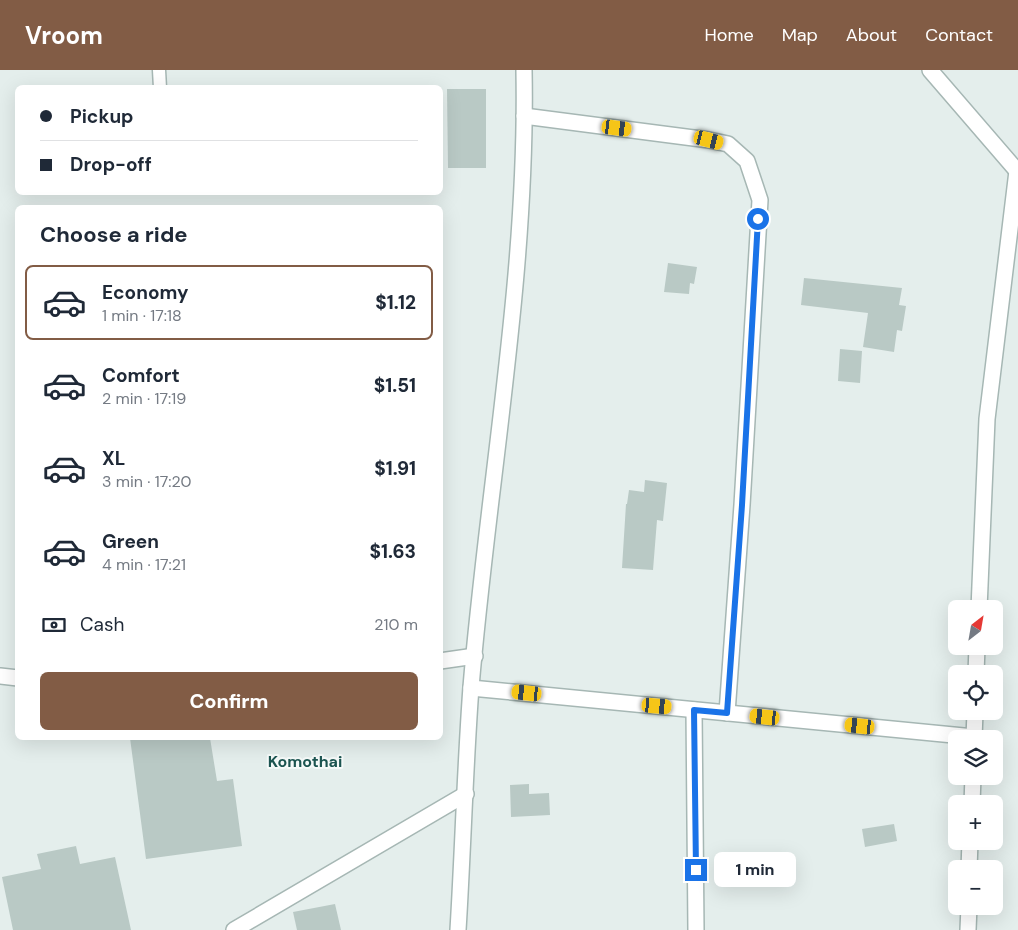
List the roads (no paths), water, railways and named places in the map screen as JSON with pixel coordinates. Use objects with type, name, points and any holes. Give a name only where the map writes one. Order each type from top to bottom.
[{"type":"street","points":[[458,930],[471,688],[516,274],[524,116],[524,70]]},
{"type":"street","points":[[930,70],[1018,172],[988,419],[979,600]]},
{"type":"street","points":[[524,116],[709,140],[728,144],[747,161],[760,200],[742,505],[727,713]]},
{"type":"street","points":[[443,661],[475,656]]},
{"type":"street","points":[[0,676],[15,678]]},
{"type":"street","points":[[471,688],[948,735]]},
{"type":"street","points":[[694,710],[696,930]]},
{"type":"street","points":[[234,930],[466,794]]},
{"type":"street","points":[[968,915],[968,930]]},
{"type":"lane","points":[[159,70],[160,85]]},
{"type":"district","name":"Komothai","points":[[305,761]]}]
